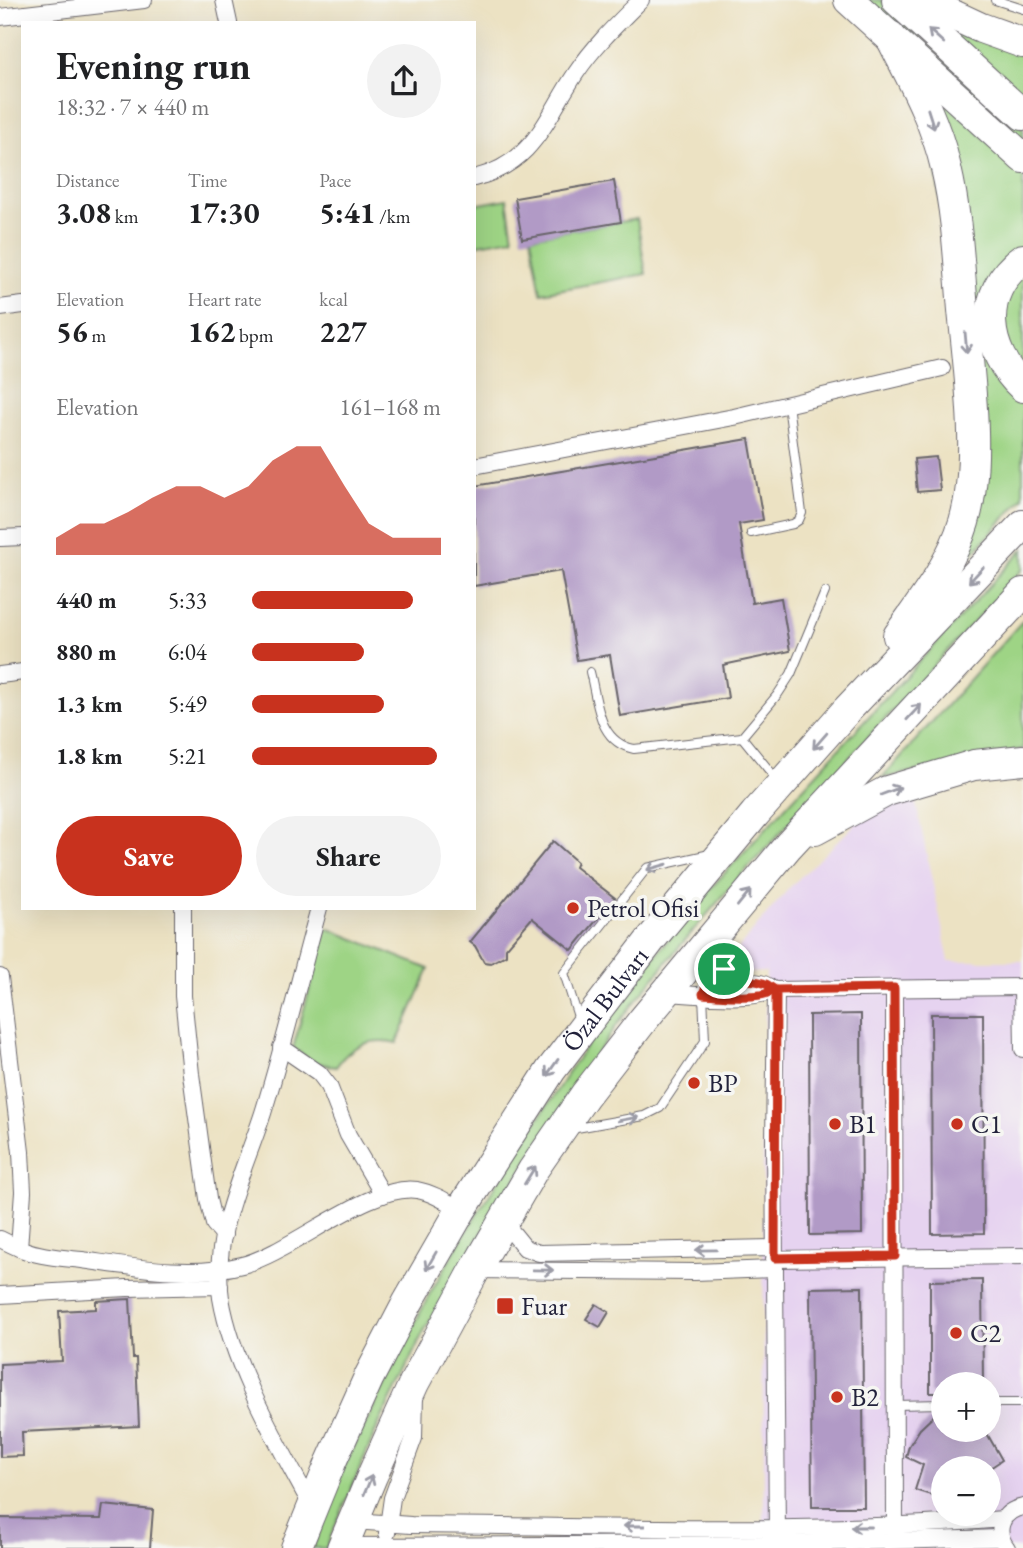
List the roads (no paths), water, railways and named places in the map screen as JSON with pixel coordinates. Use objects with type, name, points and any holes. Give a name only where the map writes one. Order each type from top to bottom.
[{"type":"highway","points":[[849,0],[1023,158]]},
{"type":"highway","points":[[897,0],[1023,115]]},
{"type":"highway","points":[[921,0],[981,28],[1023,43]]},
{"type":"highway","points":[[847,710],[941,574],[965,520],[972,482],[971,397],[956,223],[946,167],[927,108],[890,36]]},
{"type":"highway","points":[[1023,260],[1001,284],[995,297],[991,323],[996,351],[1013,378],[1023,387]]},
{"type":"highway","name":"Özal Bulvarı","points":[[296,1548],[369,1377],[408,1302],[461,1210],[526,1108],[582,1028],[652,937],[847,710],[1023,526]]},
{"type":"highway","name":"Özal Bulvarı","points":[[346,1538],[414,1383],[533,1170],[626,1041],[665,993],[714,948],[788,846],[1023,593]]},
{"type":"highway","points":[[788,846],[887,791],[974,765],[1023,760]]},
{"type":"street","points":[[0,17],[144,0]]},
{"type":"street","points":[[224,0],[229,21]]},
{"type":"street","points":[[476,178],[492,174],[513,162],[526,149],[544,128],[576,73],[607,34],[641,0]]},
{"type":"street","points":[[0,308],[21,304]]},
{"type":"street","points":[[476,467],[724,419],[942,368]]},
{"type":"street","points":[[0,538],[21,537]]},
{"type":"street","points":[[0,675],[21,672]]},
{"type":"street","points":[[183,910],[183,996],[191,1074],[208,1199],[215,1224],[224,1235]]},
{"type":"street","points":[[312,1507],[277,1443],[244,1370],[228,1326],[220,1286],[224,1235],[232,1202],[263,1112],[318,910]]},
{"type":"street","points":[[714,948],[729,974],[742,981],[766,984],[774,990]]},
{"type":"street","points":[[0,977],[21,1152],[23,1192],[19,1248]]},
{"type":"street","points":[[665,993],[764,995],[774,990],[1023,987],[1023,1049]]},
{"type":"street","points":[[894,988],[895,1539]]},
{"type":"street","points":[[774,990],[777,1546]]},
{"type":"street","points":[[281,1047],[319,1073],[329,1086],[348,1135],[383,1195]]},
{"type":"street","points":[[0,1239],[40,1254],[107,1264],[192,1271],[221,1269],[259,1258],[383,1195],[399,1190],[417,1190],[431,1194],[461,1210]]},
{"type":"street","points":[[503,1221],[525,1248],[539,1253],[775,1259],[1023,1256]]},
{"type":"street","points":[[475,1270],[695,1272],[775,1259]]},
{"type":"street","points":[[0,1295],[220,1286]]},
{"type":"street","points":[[384,1546],[392,1498],[415,1429],[414,1383]]},
{"type":"street","points":[[346,1538],[389,1524],[777,1527],[895,1539],[1004,1543],[1000,1526],[1003,1519],[1013,1509],[1023,1507]]},
{"type":"street","points":[[346,1538],[384,1546],[777,1546],[895,1539],[1003,1519]]},
{"type":"lane","points":[[995,0],[1023,9]]},
{"type":"lane","points":[[751,533],[793,524],[799,520],[802,513],[788,404]]},
{"type":"lane","points":[[590,672],[606,732],[622,747],[634,749],[742,737],[792,674],[825,592]]},
{"type":"lane","points":[[742,737],[782,785]]},
{"type":"lane","points":[[582,1028],[564,973],[647,868],[723,853]]},
{"type":"lane","points":[[561,1131],[644,1116],[660,1108],[705,1041],[703,994],[714,948]]},
{"type":"lane","points":[[1001,1404],[1023,1403]]},
{"type":"lane","points":[[895,1405],[931,1404]]},
{"type":"place","name":"Petrol Ofisi","points":[[573,908]]},
{"type":"place","name":"BP","points":[[694,1083]]},
{"type":"place","name":"B1","points":[[835,1124]]},
{"type":"place","name":"C1","points":[[957,1124]]},
{"type":"place","name":"Fuar","points":[[505,1306]]},
{"type":"place","name":"C2","points":[[956,1333]]},
{"type":"place","name":"B2","points":[[837,1397]]}]
